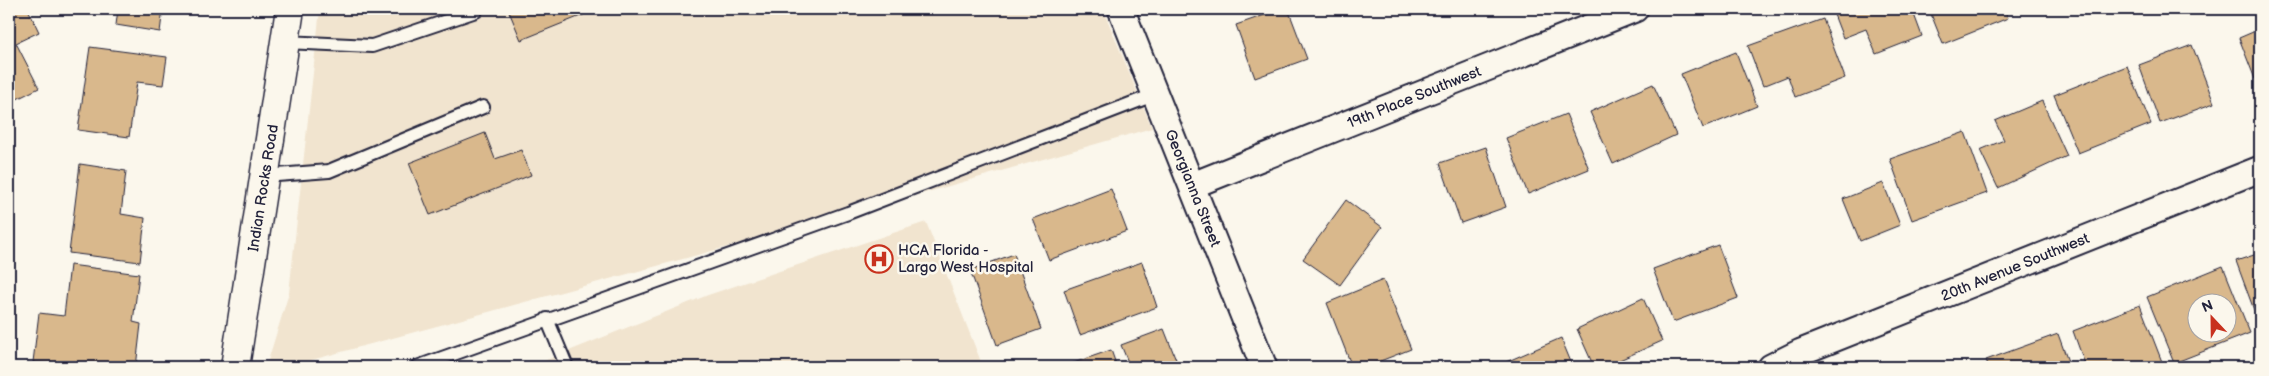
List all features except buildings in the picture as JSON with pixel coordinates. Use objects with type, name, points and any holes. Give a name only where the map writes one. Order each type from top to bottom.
[{"type":"street","name":"Indian Rocks Road","points":[[235,367],[290,9]]},
{"type":"street","name":"Georgianna Street","points":[[1121,9],[1193,185],[1264,367]]},
{"type":"street","name":"19th Place Southwest","points":[[1193,185],[1635,9]]},
{"type":"street","name":"20th Avenue Southwest","points":[[1771,367],[1801,352],[2260,169]]},
{"type":"lane","points":[[285,42],[372,46],[476,11]]},
{"type":"lane","points":[[417,367],[848,213],[1156,94]]},
{"type":"lane","points":[[264,176],[329,171],[483,107]]},
{"type":"lane","points":[[547,319],[567,367]]},
{"type":"shaded area","points":[[320,9],[1103,9],[1152,128],[907,198],[286,367],[266,367],[289,293]]},
{"type":"shaded area","name":"HCA Florida - Largo West Hospital","points":[[926,222],[983,367],[529,367],[708,295]]},
{"type":"place","name":"HCA Florida - Largo West Hospital","points":[[879,259]]}]
